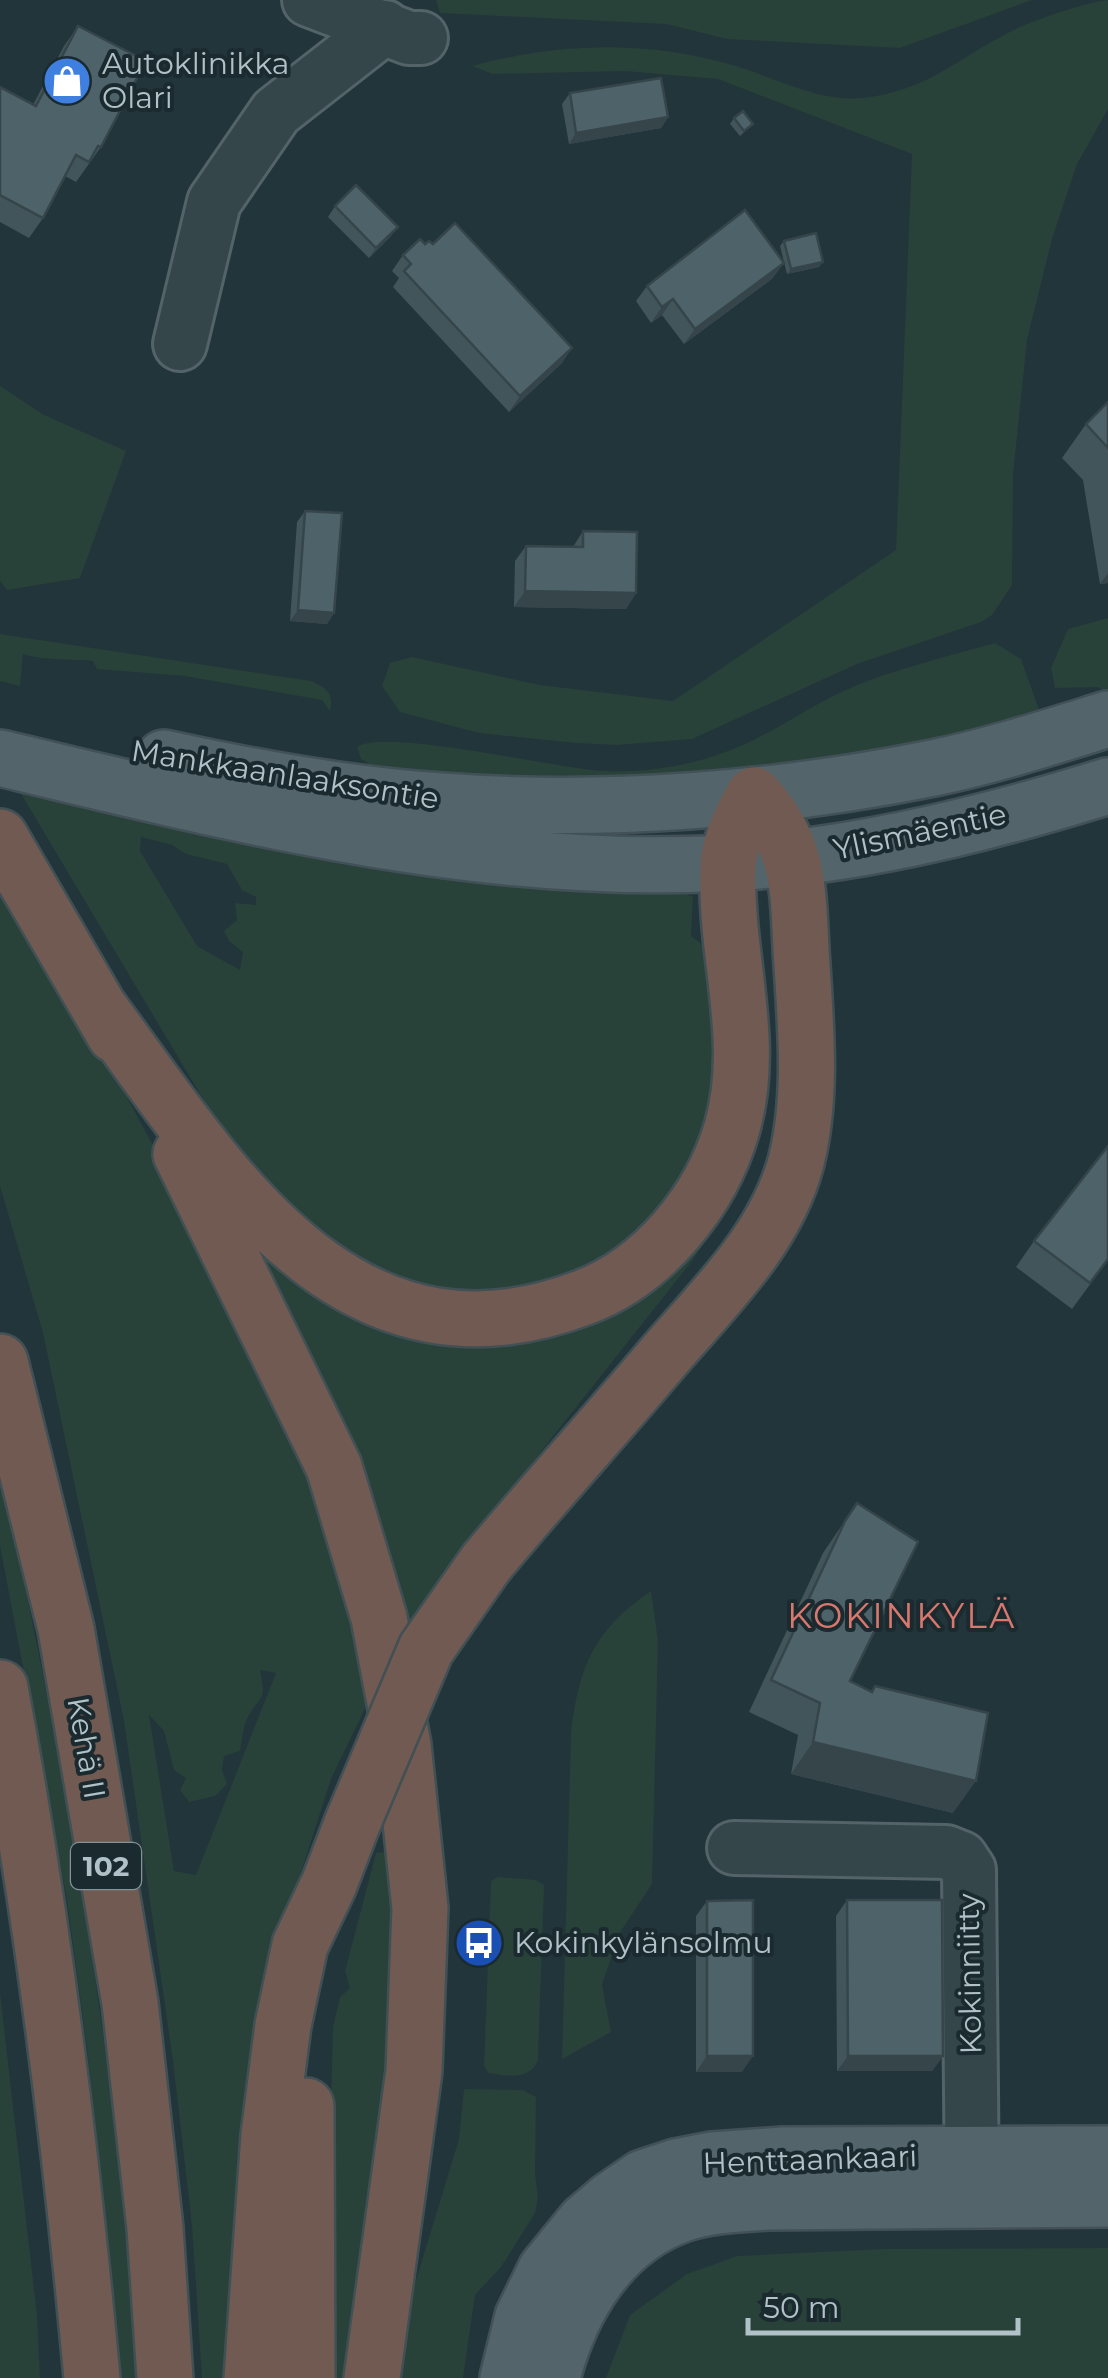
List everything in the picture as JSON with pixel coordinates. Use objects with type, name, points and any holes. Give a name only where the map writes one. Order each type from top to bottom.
[{"type":"highway","points":[[98,1006],[207,1154],[269,1226],[360,1293],[409,1311],[473,1318],[504,1318],[551,1310],[593,1294],[632,1272],[668,1239],[716,1170],[732,1128],[743,1076],[741,1004],[728,863],[738,822],[754,795],[776,820],[794,858],[806,1088],[796,1162],[777,1211],[740,1268],[486,1562],[426,1649],[300,1946],[283,2025],[269,2136],[252,2378]]},
{"type":"highway","points":[[0,837],[192,1172],[334,1467],[379,1618],[402,1746],[420,1908],[414,2071],[372,2378]]},
{"type":"highway","name":"Kehä II","points":[[0,1362],[66,1629],[130,2004],[155,2228],[164,2378]]},
{"type":"highway","name":"102","points":[[0,1688],[54,2015],[92,2378]]},
{"type":"highway","points":[[307,2378],[303,2144],[310,2027],[329,1884]]},
{"type":"main road","name":"Mankkaanlaaksontie","points":[[0,719],[134,771],[334,833],[432,849],[677,865],[728,863]]},
{"type":"main road","name":"Ylismäentie","points":[[754,795],[934,768],[1108,719]]},
{"type":"main road","name":"Mankkaanlaaksontie","points":[[0,758],[134,771],[226,772],[441,801],[534,804],[754,795]]},
{"type":"main road","name":"Ylismäentie","points":[[728,863],[794,858],[949,829],[1108,786]]},
{"type":"main road","name":"Henttaankaari","points":[[552,2378],[561,2345],[584,2296],[607,2265],[638,2237],[681,2214],[720,2205],[972,2177],[1108,2154]]},
{"type":"main road","name":"Henttaankaari","points":[[508,2378],[523,2317],[546,2270],[586,2222],[611,2200],[644,2178],[676,2167],[783,2155],[972,2177],[1108,2199]]},
{"type":"street","points":[[180,344],[214,202],[276,112],[403,33],[309,0]]},
{"type":"street","name":"Kokinniitty","points":[[734,1848],[946,1852],[961,1858],[969,1870],[972,2177]]},
{"type":"green space","points":[[436,0],[1032,0],[900,48],[727,39],[666,24],[440,13]]},
{"type":"green space","points":[[1108,0],[1108,109],[1077,164],[1052,239],[1027,340],[1013,475],[1012,585],[992,615],[857,664],[692,739],[617,745],[576,743],[479,733],[400,712],[382,686],[390,663],[412,657],[540,685],[673,701],[896,550],[912,154],[718,79],[625,71],[493,74],[472,66],[538,52],[637,48],[736,66],[829,96],[861,98],[907,88],[1030,23]]},
{"type":"green space","points":[[0,386],[44,415],[126,451],[80,578],[7,590],[0,581]]},
{"type":"green space","points":[[1108,618],[1108,695],[1098,687],[1055,688],[1051,668],[1068,629]]},
{"type":"green space","points":[[0,634],[311,681],[328,692],[330,711],[322,700],[185,676],[97,669],[93,661],[23,654],[20,686],[0,681]]},
{"type":"green space","points":[[995,643],[1021,659],[1041,715],[961,737],[774,772],[577,781],[389,776],[361,759],[357,747],[374,742],[401,742],[606,771],[666,767],[706,759],[743,745],[835,695],[874,679]]},
{"type":"green space","points":[[17,787],[668,886],[693,897],[691,936],[713,953],[722,1094],[685,1185],[618,1253],[549,1289],[456,1297],[325,1247],[234,1151]],"holes":[[[141,837],[172,845],[186,854],[227,864],[242,890],[256,897],[256,905],[235,903],[237,920],[224,931],[229,941],[243,952],[240,970],[197,946],[140,851]]]},
{"type":"green space","points":[[0,875],[128,1099],[238,1304],[287,1406],[374,1690],[331,1779],[282,1932],[235,2378],[202,2378],[192,2226],[173,2061],[124,1721],[43,1333],[0,1186]],"holes":[[[260,1670],[276,1673],[196,1875],[174,1871],[149,1715],[164,1731],[174,1770],[186,1778],[180,1790],[189,1802],[215,1796],[227,1784],[222,1770],[224,1756],[240,1751],[246,1720],[262,1697]]]},
{"type":"green space","points":[[746,1169],[692,1261],[494,1511],[401,1641],[255,1252],[263,1247],[314,1293],[364,1320],[469,1342]]},
{"type":"green space","points":[[0,1474],[47,1697],[87,1923],[117,2150],[137,2378],[121,2378],[87,2048],[67,1900],[0,1546]]},
{"type":"green space","points":[[651,1591],[658,1641],[652,1884],[619,1934],[602,1985],[611,2032],[562,2059],[574,1709],[585,1669],[603,1635]]},
{"type":"green space","points":[[394,1851],[392,2055],[353,2378],[331,2378],[329,2176],[333,2027],[340,1997],[350,1988],[345,1971],[376,1853]]},
{"type":"green space","points":[[498,1877],[536,1880],[544,1885],[538,2060],[529,2071],[517,2076],[488,2073],[484,2065],[491,1881]]},
{"type":"green space","points":[[0,1993],[37,2315],[40,2378],[0,2378]]},
{"type":"green space","points":[[464,2089],[523,2090],[536,2097],[535,2213],[501,2267],[475,2295],[463,2378],[396,2378],[410,2300],[459,2139]]},
{"type":"green space","points":[[1108,2248],[1108,2378],[606,2378],[630,2315],[687,2274],[737,2256],[883,2249]]},
{"type":"building","points":[[78,26],[146,61],[101,147],[89,162],[76,155],[43,218],[0,195],[0,87],[36,106]]},
{"type":"building","points":[[661,78],[668,117],[576,133],[570,93]]},
{"type":"building","points":[[743,111],[753,124],[744,131],[734,118]]},
{"type":"building","points":[[356,185],[398,227],[376,248],[335,206]]},
{"type":"building","points":[[745,210],[784,263],[695,329],[673,299],[662,307],[647,286]]},
{"type":"building","points":[[455,223],[572,348],[520,396],[404,271],[411,264],[403,255],[420,239],[433,244]]},
{"type":"building","points":[[816,233],[823,262],[791,269],[784,241]]},
{"type":"building","points":[[1108,402],[1108,448],[1086,424]]},
{"type":"building","points":[[305,511],[342,513],[334,613],[298,610]]},
{"type":"building","points":[[583,531],[637,532],[636,593],[525,591],[526,546],[583,547]]},
{"type":"building","points":[[1108,1146],[1108,1259],[1090,1283],[1034,1241]]},
{"type":"building","points":[[857,1503],[918,1542],[850,1681],[872,1692],[875,1686],[988,1713],[976,1781],[813,1742],[820,1703],[771,1680]]},
{"type":"building","points":[[753,1900],[753,2056],[707,2056],[707,1901]]},
{"type":"building","points":[[847,1900],[942,1900],[943,2056],[848,2056]]},
{"type":"place","name":"Autoklinikka Olari","points":[[67,81]]},
{"type":"place","name":"Kokinkylänsolmu","points":[[479,1943]]},
{"type":"district","name":"KOKINKYLÄ","points":[[902,1616]]}]
